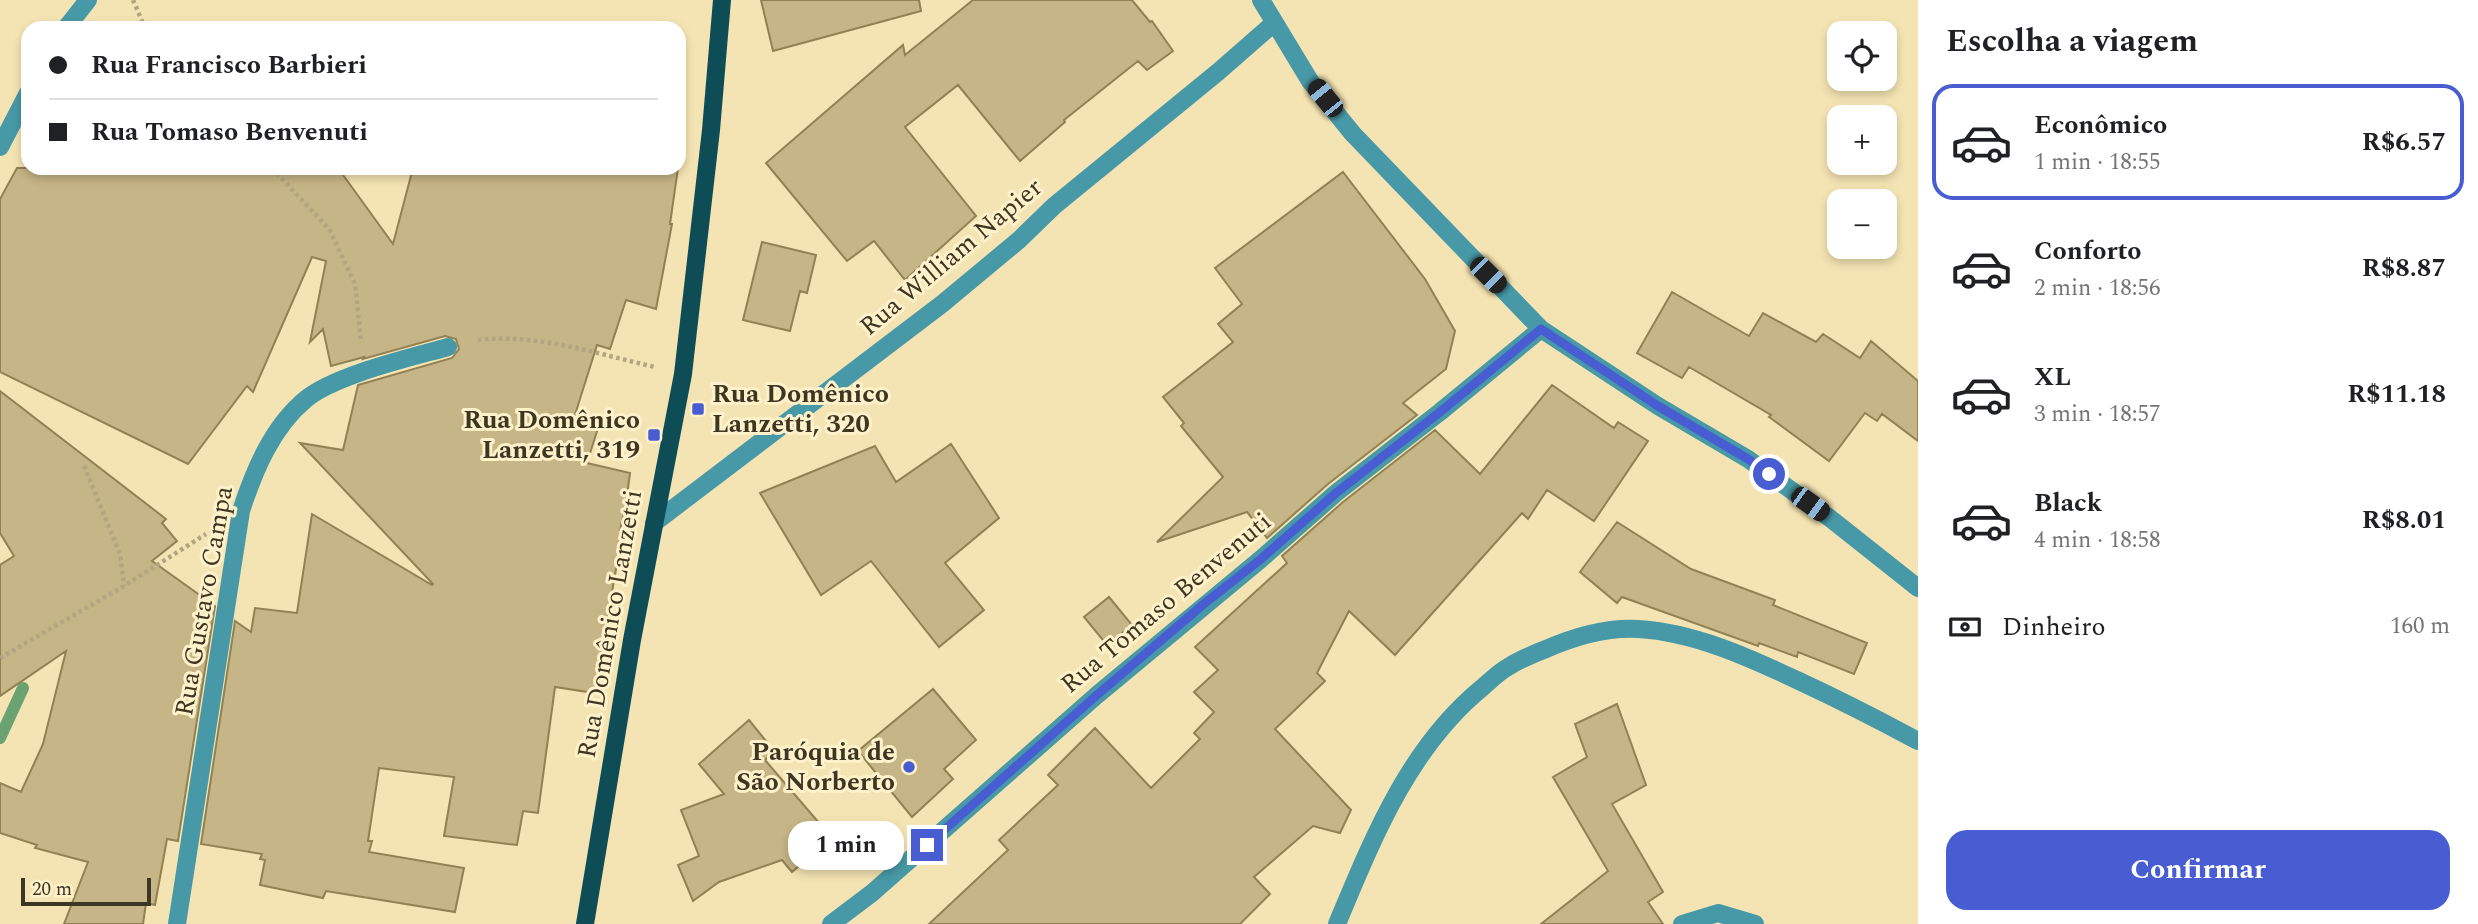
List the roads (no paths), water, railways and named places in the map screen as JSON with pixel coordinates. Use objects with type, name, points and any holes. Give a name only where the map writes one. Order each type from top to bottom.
[{"type":"main road","name":"Rua Domênico Lanzetti","points":[[585,924],[632,640],[683,374],[722,0]]},
{"type":"street","points":[[71,21],[88,0]]},
{"type":"street","points":[[1261,0],[1310,81],[1353,134],[1541,329],[1658,406],[1748,459],[1831,519],[1918,588]]},
{"type":"street","name":"Rua William Napier","points":[[654,523],[942,304],[1054,206],[1274,23]]},
{"type":"street","points":[[0,147],[21,106]]},
{"type":"street","name":"Rua Tomaso Benvenuti","points":[[831,924],[872,893],[1097,695],[1336,493],[1541,329]]},
{"type":"street","name":"Rua Gustavo Campa","points":[[177,924],[242,511],[249,485],[269,444],[288,417],[307,398],[338,381],[448,347]]},
{"type":"street","points":[[1337,924],[1410,768],[1436,732],[1473,695],[1507,667],[1566,640],[1606,629],[1640,629],[1688,637],[1754,660],[1918,741]]},
{"type":"street","points":[[1682,924],[1718,913],[1755,924]]},
{"type":"waterway","points":[[0,738],[23,688]]},
{"type":"place","name":"Rua Domênico Lanzetti, 320","points":[[698,409]]},
{"type":"place","name":"Rua Domênico Lanzetti, 319","points":[[654,435]]},
{"type":"place","name":"Paróquia de São Norberto","points":[[909,767]]}]
